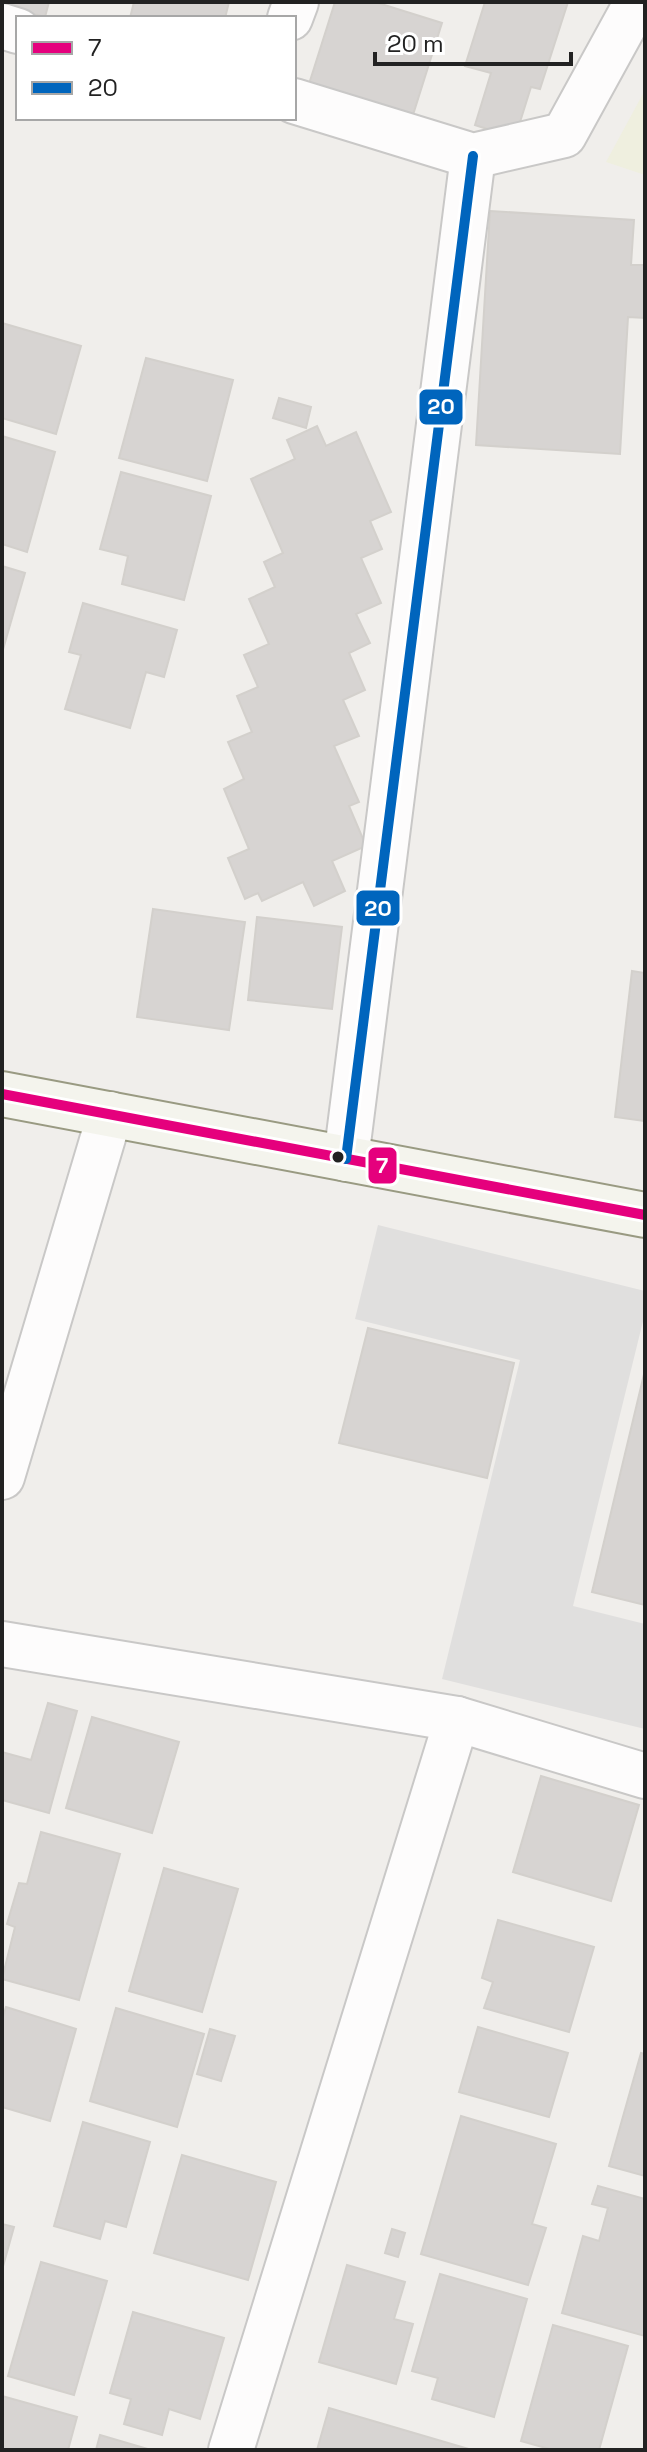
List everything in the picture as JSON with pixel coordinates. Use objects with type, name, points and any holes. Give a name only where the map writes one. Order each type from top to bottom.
[{"type":"main road","points":[[2,1094],[645,1215]]},
{"type":"street","points":[[296,102],[473,156],[564,135],[637,2]]},
{"type":"street","points":[[346,1159],[473,156]]},
{"type":"street","points":[[2,1477],[110,1114]]},
{"type":"street","points":[[2,1644],[457,1719],[645,1776]]},
{"type":"street","points":[[231,2450],[457,1719]]},
{"type":"green space","points":[[645,90],[645,175],[606,162]]},
{"type":"shaded area","points":[[378,1225],[645,1291],[645,1313],[573,1606],[645,1624],[645,1729],[442,1679],[520,1360],[355,1319]]},
{"type":"building","points":[[2,2],[49,2],[45,16],[2,6]]},
{"type":"building","points":[[134,2],[229,2],[226,16],[130,16]]},
{"type":"building","points":[[335,2],[375,2],[442,23],[412,118],[309,84]]},
{"type":"building","points":[[485,2],[568,2],[540,89],[531,87],[515,138],[475,125],[491,73],[465,66]]},
{"type":"building","points":[[490,211],[634,220],[631,265],[645,265],[645,318],[628,317],[620,454],[476,445]]},
{"type":"building","points":[[2,323],[81,346],[56,434],[2,418]]},
{"type":"building","points":[[146,358],[233,380],[207,481],[119,458]]},
{"type":"building","points":[[279,398],[311,407],[306,428],[273,418]]},
{"type":"building","points":[[317,426],[326,446],[356,432],[391,512],[370,521],[382,549],[361,558],[381,603],[356,614],[370,643],[349,653],[365,690],[343,700],[359,736],[334,746],[359,802],[349,806],[366,846],[332,861],[345,891],[314,906],[303,882],[262,901],[258,893],[245,899],[228,858],[249,849],[224,789],[244,779],[228,742],[252,732],[237,696],[258,687],[244,655],[269,644],[249,599],[275,587],[264,562],[283,553],[251,479],[295,459],[287,440]]},
{"type":"building","points":[[2,436],[55,452],[27,552],[2,544]]},
{"type":"building","points":[[121,472],[211,496],[184,600],[122,584],[128,556],[100,549]]},
{"type":"building","points":[[2,566],[25,573],[2,653]]},
{"type":"building","points":[[83,603],[177,630],[164,677],[146,672],[130,728],[65,709],[81,655],[69,652]]},
{"type":"building","points":[[153,909],[245,922],[229,1030],[137,1017]]},
{"type":"building","points":[[257,917],[342,927],[332,1009],[248,1000]]},
{"type":"building","points":[[632,971],[645,973],[645,1121],[615,1117]]},
{"type":"building","points":[[368,1328],[514,1363],[487,1478],[339,1443]]},
{"type":"building","points":[[645,1370],[645,1605],[592,1592]]},
{"type":"building","points":[[48,1703],[77,1711],[49,1813],[2,1800],[2,1752],[31,1760]]},
{"type":"building","points":[[92,1717],[179,1742],[152,1833],[66,1808]]},
{"type":"building","points":[[541,1776],[639,1805],[611,1901],[513,1872]]},
{"type":"building","points":[[41,1832],[120,1854],[79,2000],[2,1979],[15,1927],[7,1924],[19,1883],[27,1884]]},
{"type":"building","points":[[164,1868],[238,1889],[202,2012],[129,1991]]},
{"type":"building","points":[[498,1920],[594,1947],[569,2032],[484,2008],[493,1982],[482,1978]]},
{"type":"building","points":[[6,2007],[76,2029],[50,2121],[2,2107],[2,2020]]},
{"type":"building","points":[[116,2008],[204,2034],[177,2127],[90,2101]]},
{"type":"building","points":[[478,2027],[568,2053],[549,2117],[459,2092]]},
{"type":"building","points":[[210,2029],[235,2036],[221,2081],[197,2074]]},
{"type":"building","points":[[641,2053],[645,2054],[645,2176],[609,2166]]},
{"type":"building","points":[[461,2116],[556,2144],[532,2224],[546,2228],[528,2285],[421,2254]]},
{"type":"building","points":[[83,2122],[150,2142],[126,2227],[105,2221],[100,2239],[54,2226]]},
{"type":"building","points":[[182,2155],[276,2182],[248,2280],[154,2253]]},
{"type":"building","points":[[598,2186],[645,2199],[645,2336],[562,2313],[583,2236],[599,2241],[608,2208],[592,2204]]},
{"type":"building","points":[[2,2224],[14,2227],[2,2270]]},
{"type":"building","points":[[392,2229],[405,2233],[398,2257],[385,2253]]},
{"type":"building","points":[[41,2262],[107,2281],[74,2395],[8,2376]]},
{"type":"building","points":[[347,2265],[405,2282],[394,2319],[413,2324],[396,2384],[319,2362]]},
{"type":"building","points":[[440,2274],[527,2299],[494,2417],[432,2399],[438,2378],[412,2371]]},
{"type":"building","points":[[133,2312],[224,2338],[200,2419],[169,2409],[162,2435],[124,2424],[131,2399],[110,2393]]},
{"type":"building","points":[[553,2325],[628,2346],[599,2450],[553,2450],[521,2441]]},
{"type":"building","points":[[2,2396],[77,2417],[68,2450],[2,2450]]},
{"type":"building","points":[[329,2408],[472,2450],[317,2450]]},
{"type":"building","points":[[100,2435],[151,2450],[96,2450]]},
{"type":"transit line","name":"20","points":[[346,1159],[473,156]]},
{"type":"transit line","name":"7","points":[[2,1094],[645,1215]]}]
